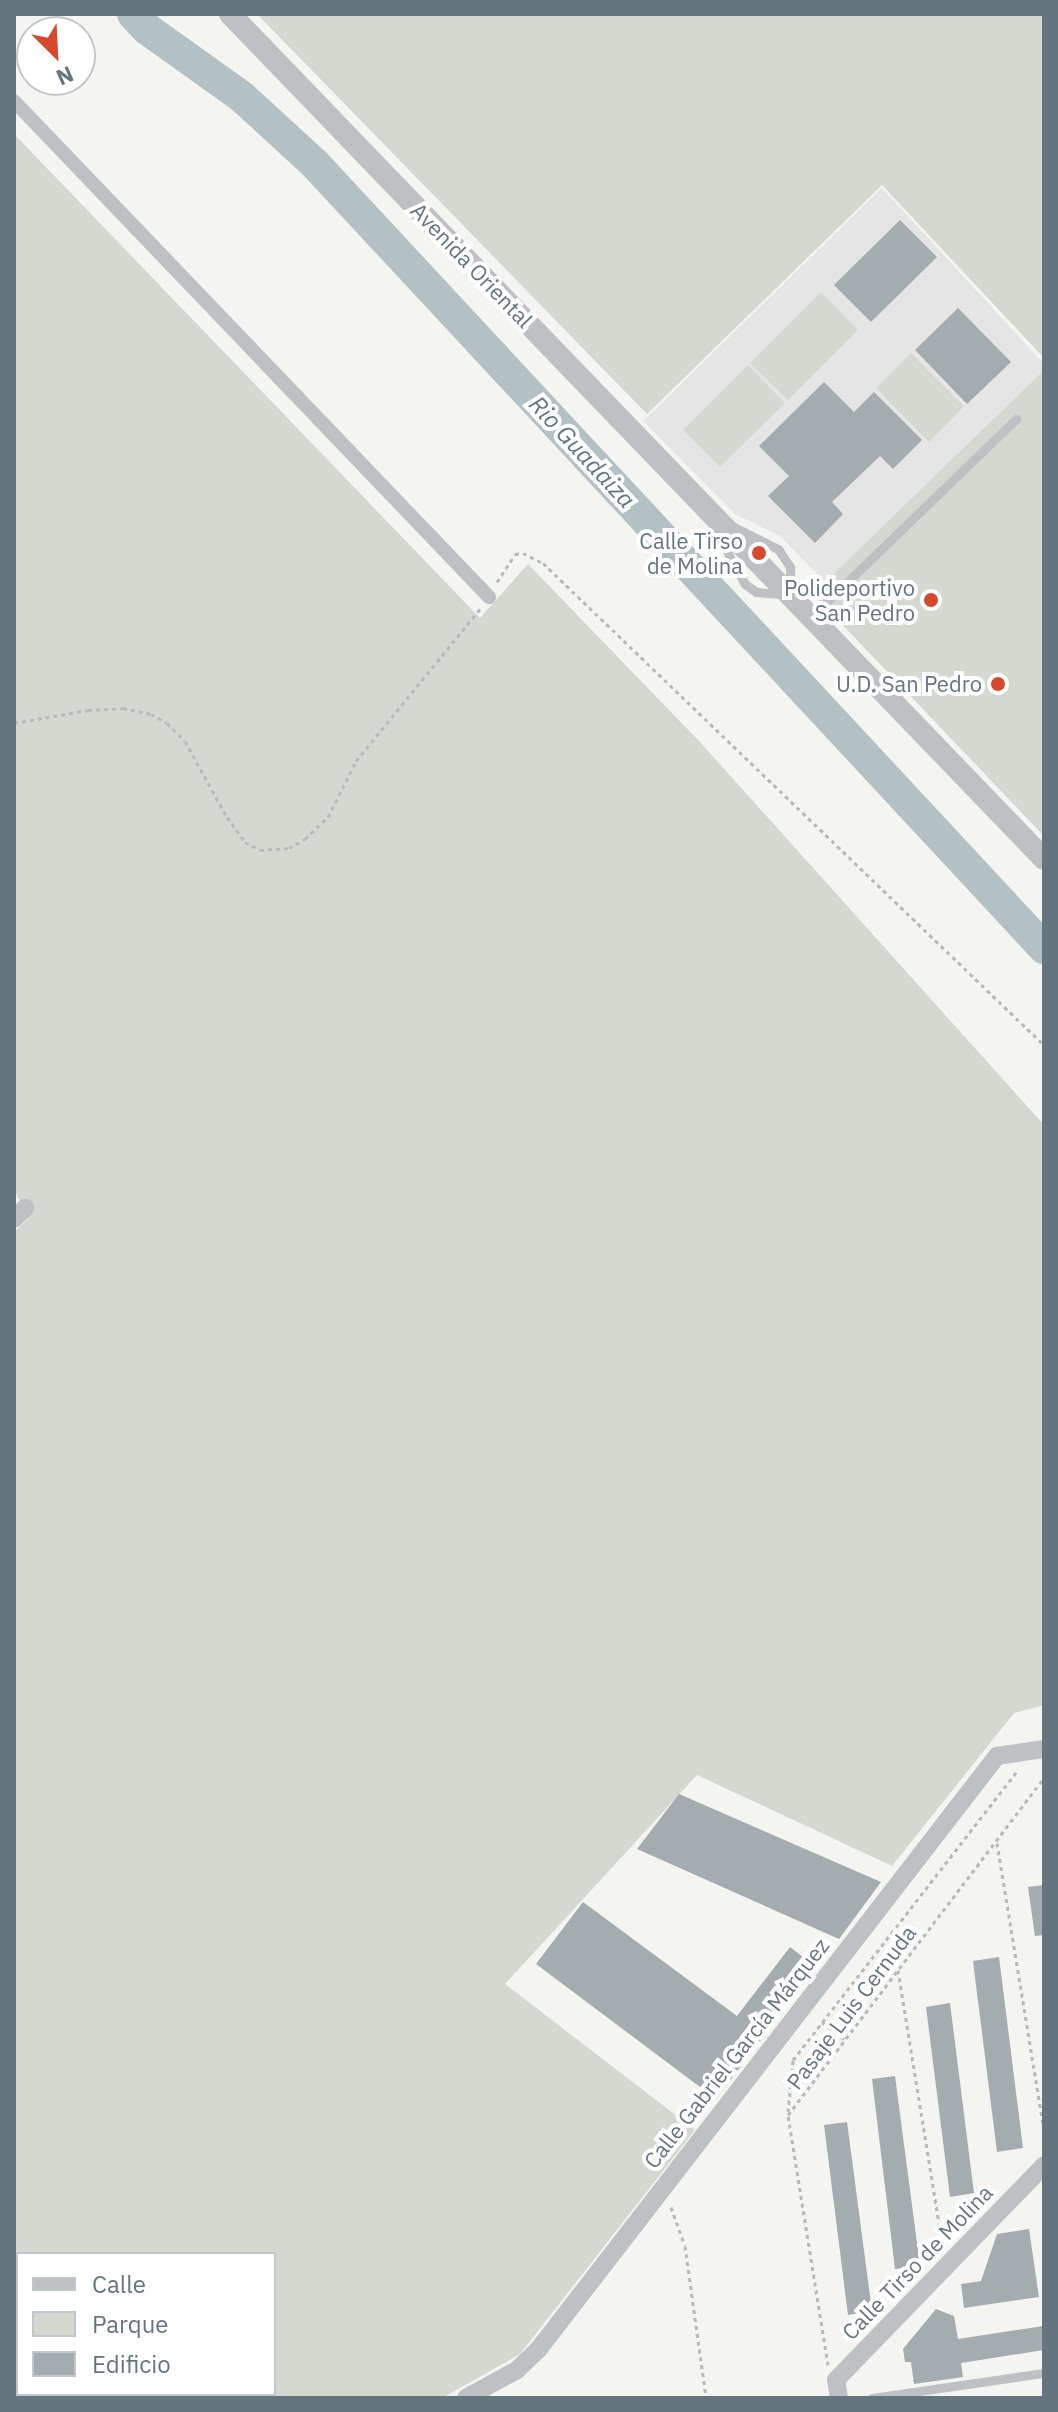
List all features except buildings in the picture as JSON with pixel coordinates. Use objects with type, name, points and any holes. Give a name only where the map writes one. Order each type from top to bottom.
[{"type":"street","name":"Avenida Oriental","points":[[230,14],[1044,859]]},
{"type":"street","points":[[14,101],[489,597]]},
{"type":"street","name":"Calle Gabriel García Márquez","points":[[466,2398],[517,2370],[538,2350],[997,1756],[1039,1750]]},
{"type":"street","name":"Calle Tirso de Molina","points":[[838,2389],[946,2266],[1044,2169]]},
{"type":"lane","points":[[812,616],[1016,419]]},
{"type":"lane","points":[[872,2398],[1044,2373]]},
{"type":"path","points":[[14,723],[88,710],[123,708],[151,714],[167,723],[185,741],[227,817],[245,842],[260,850],[289,848],[305,839],[328,817],[356,761],[489,597],[515,554],[523,553],[543,563],[1044,1045]]},
{"type":"path","points":[[788,2115],[793,2060],[1039,1750]]},
{"type":"path","name":"Pasaje Luis Cernuda","points":[[838,2389],[825,2358],[788,2115],[1044,1778]]},
{"type":"path","points":[[997,1843],[1044,2130]]},
{"type":"path","points":[[898,1970],[946,2266]]},
{"type":"path","points":[[822,2022],[844,2039]]},
{"type":"path","points":[[660,2191],[671,2208],[685,2246],[706,2398]]},
{"type":"shaded area","points":[[882,188],[1044,364],[1044,370],[826,583],[780,536],[735,514],[643,421]]},
{"type":"green space","points":[[257,14],[1044,14],[1044,358],[882,185],[647,414]]},
{"type":"green space","points":[[14,134],[480,618],[528,564],[699,741],[1044,1125],[1044,1705],[1014,1713],[892,1866],[697,1775],[505,1984],[695,2130],[520,2354],[442,2398],[14,2398],[14,1232],[28,1219],[14,1189]]},
{"type":"green space","points":[[821,292],[858,330],[788,400],[750,363]]},
{"type":"green space","points":[[911,353],[964,406],[929,442],[876,388]]},
{"type":"green space","points":[[748,365],[785,403],[720,467],[683,430]]},
{"type":"green space","name":"Polideportivo San Pedro","points":[[1044,370],[1044,836],[813,594]]},
{"type":"waterway","name":"Rio Guadaiza","points":[[133,14],[147,29],[242,97],[314,163],[1044,948]]},
{"type":"place","name":"Calle Tirso de Molina","points":[[759,553]]},
{"type":"place","name":"Polideportivo San Pedro","points":[[931,600]]},
{"type":"place","name":"U.D. San Pedro","points":[[998,684]]}]
